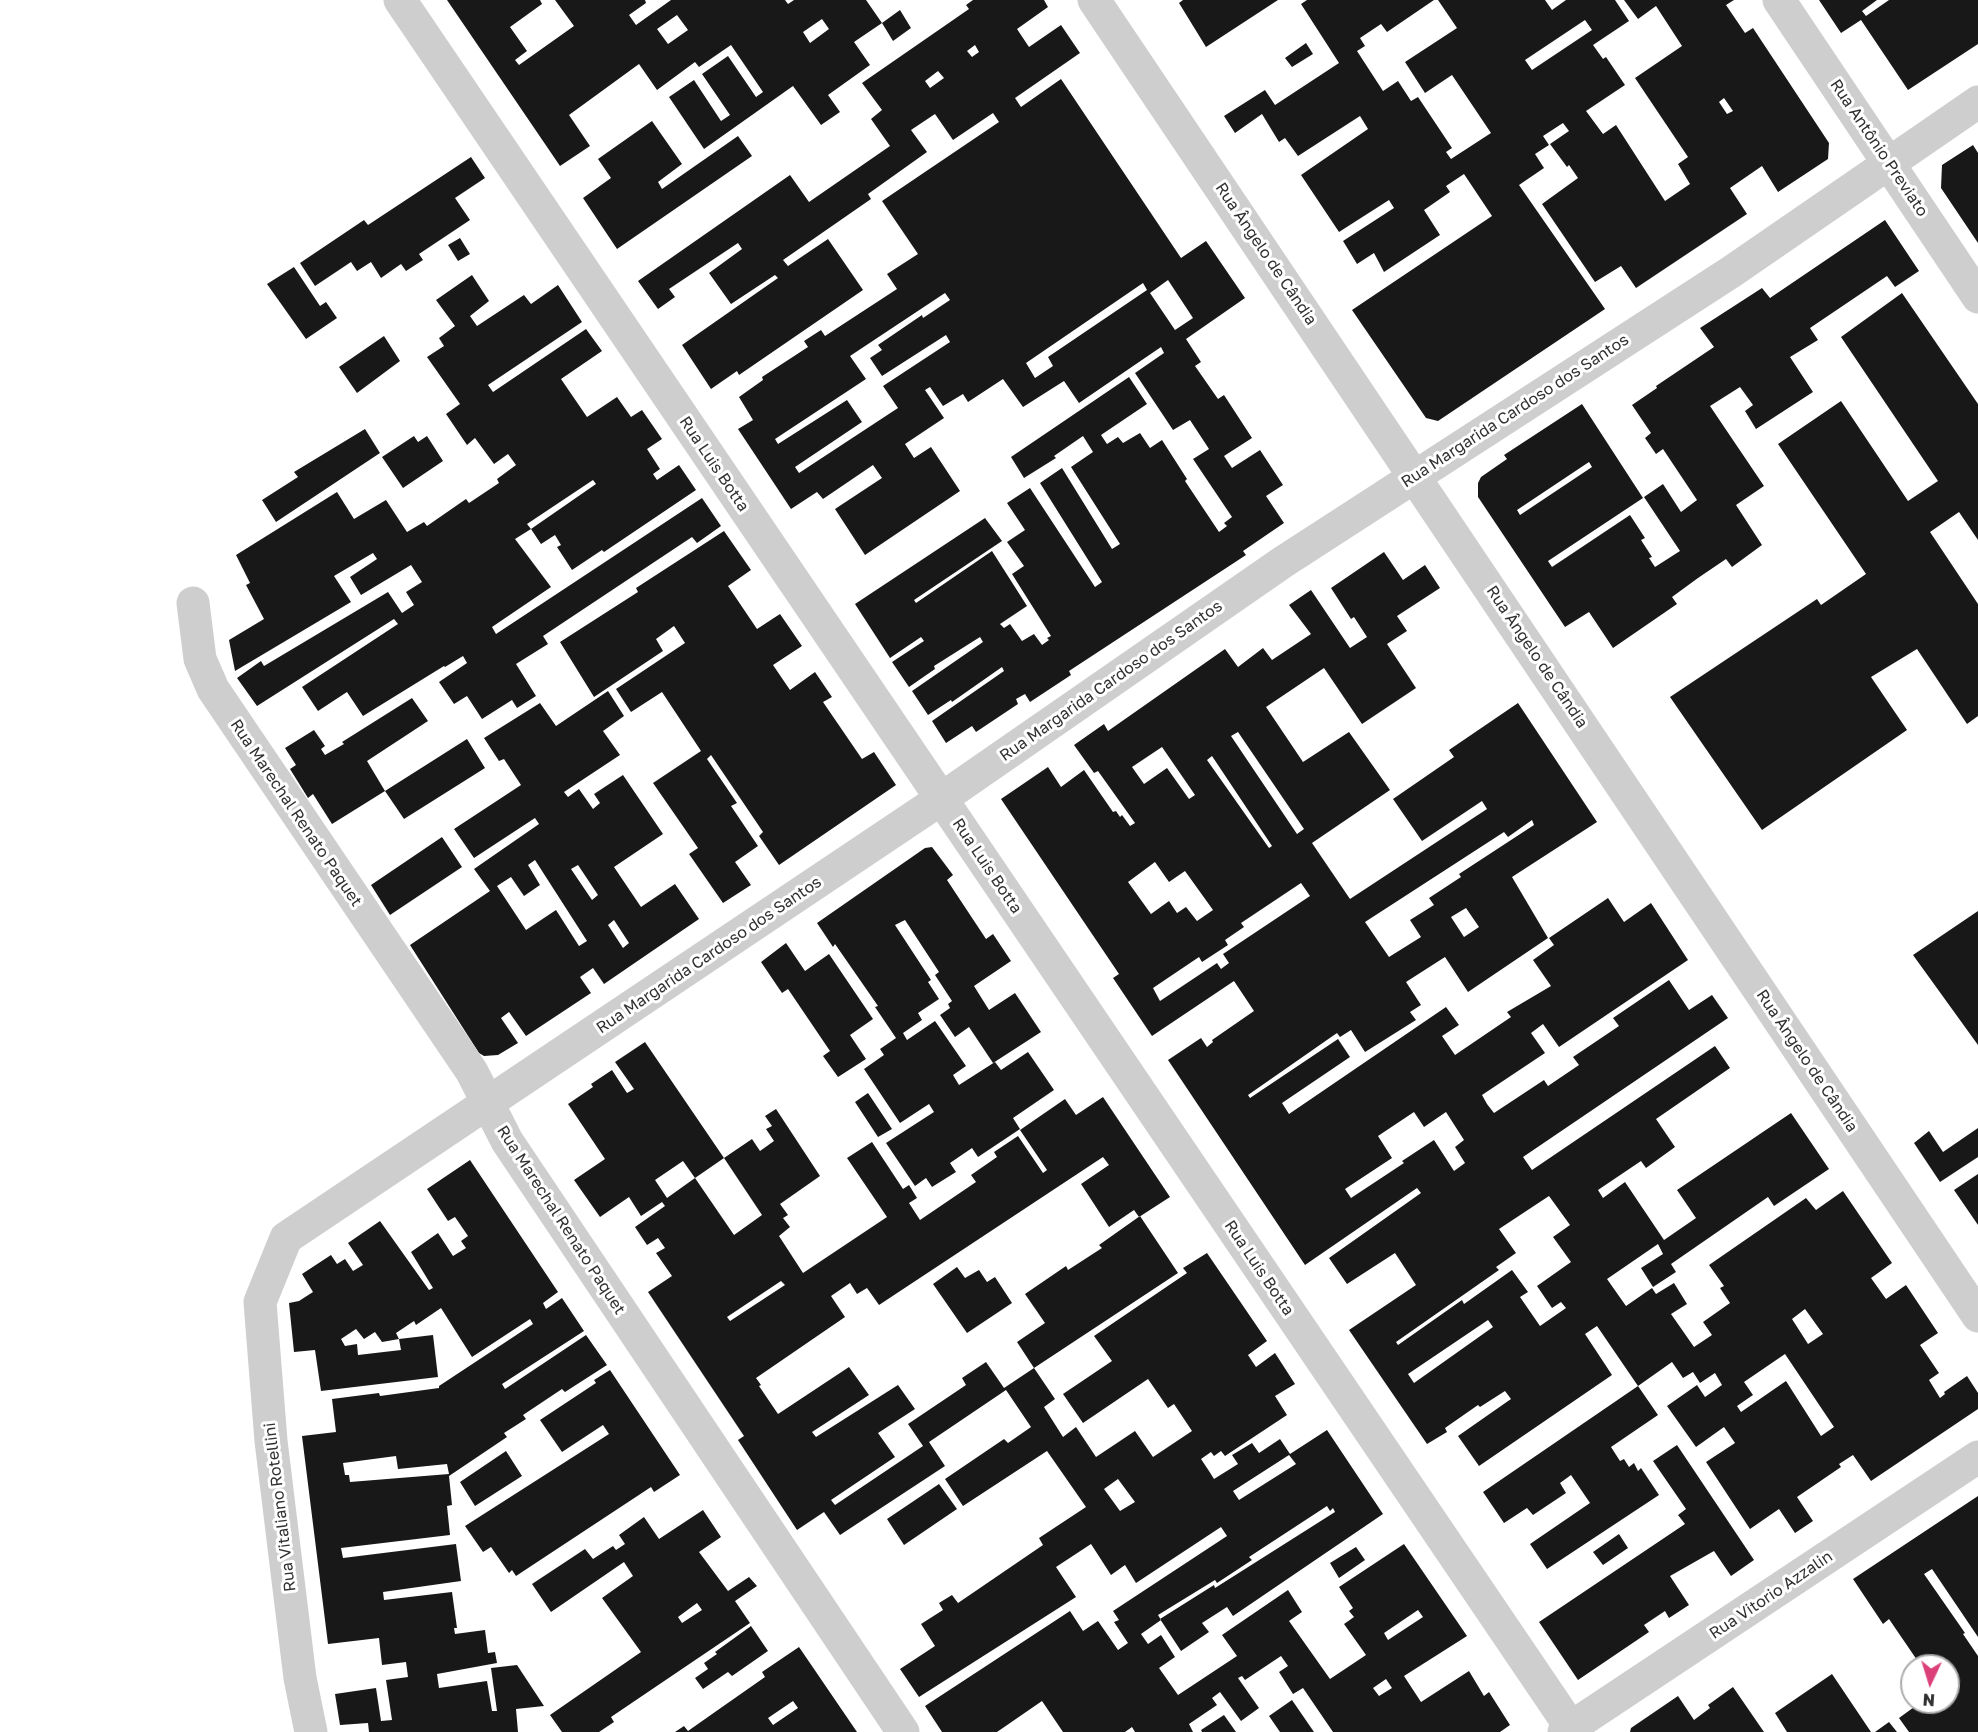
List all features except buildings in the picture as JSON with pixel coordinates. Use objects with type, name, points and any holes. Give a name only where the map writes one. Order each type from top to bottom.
[{"type":"street","name":"Rua Luis Botta","points":[[400,0],[1569,1730]]},
{"type":"street","name":"Rua Ângelo de Cândia","points":[[1094,0],[1416,476],[1978,1316]]},
{"type":"street","name":"Rua Antônio Previato","points":[[1779,0],[1978,297]]},
{"type":"street","name":"Rua Margarida Cardoso dos Santos","points":[[268,1281],[286,1238],[941,799],[1283,562],[1731,272],[1978,102]]},
{"type":"street","name":"Rua Marechal Renato Paquet","points":[[194,603],[200,659],[213,689],[472,1072],[507,1141],[903,1732]]},
{"type":"street","name":"Rua Vitaliano Rotellini","points":[[268,1281],[260,1302],[271,1441],[300,1678],[310,1732]]},
{"type":"street","name":"Rua Vitorio Azzalin","points":[[1569,1730],[1978,1457]]}]
